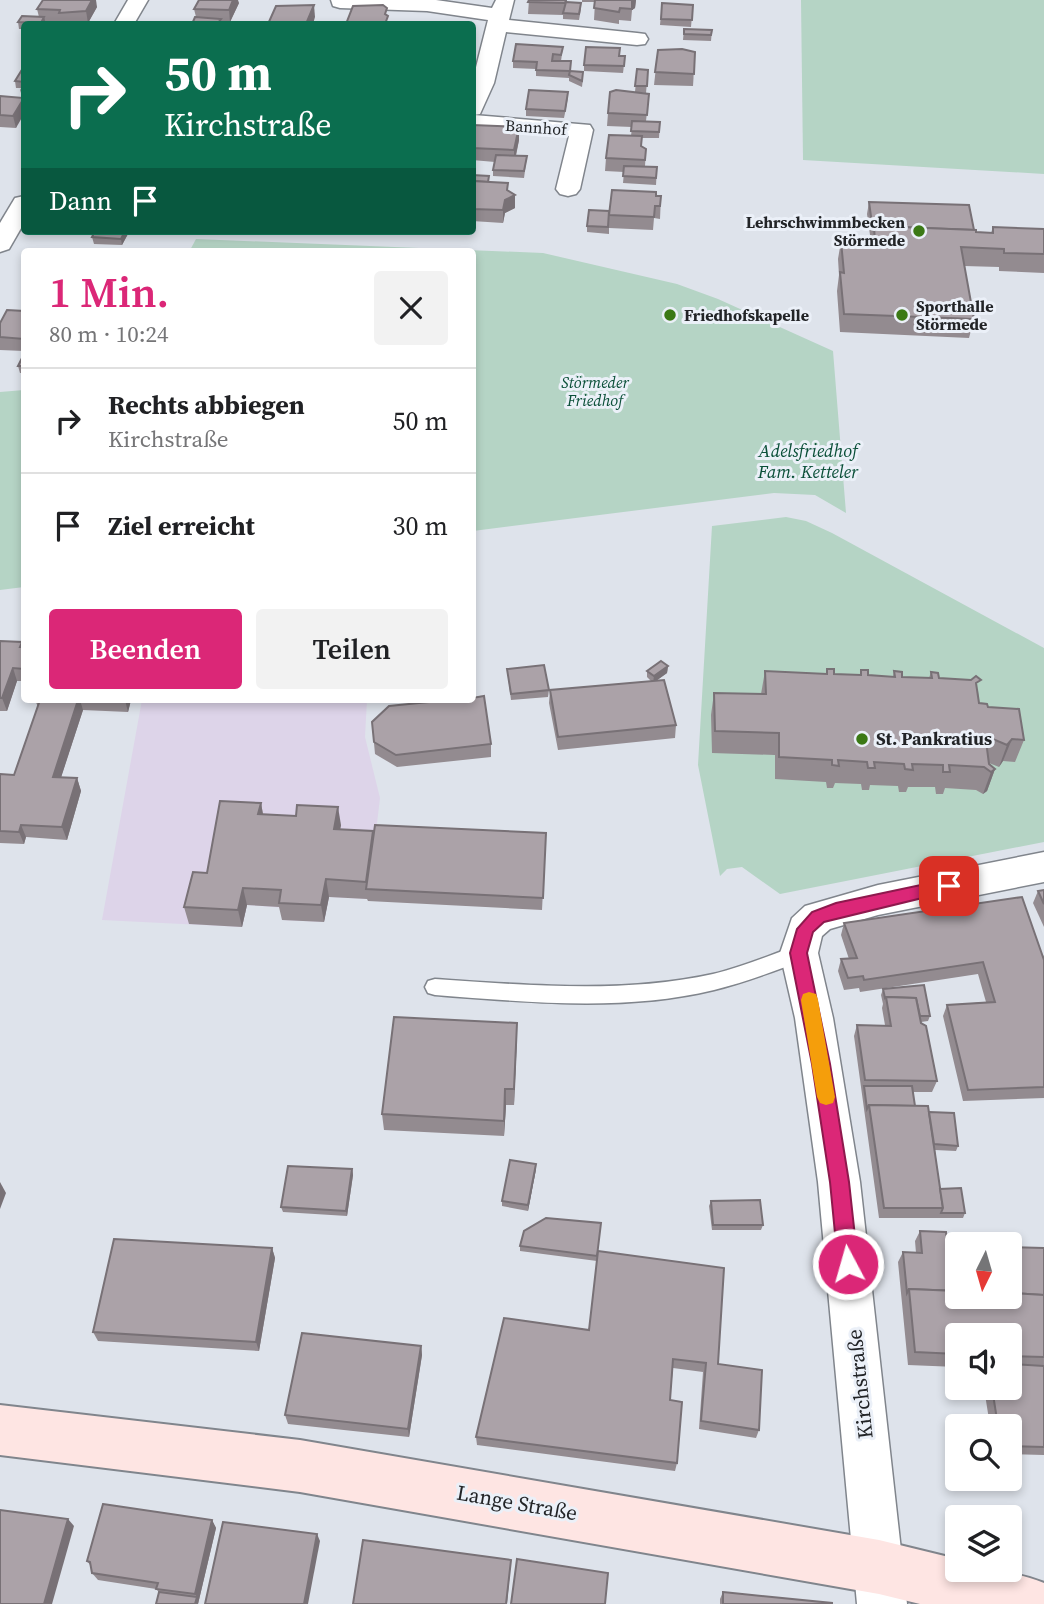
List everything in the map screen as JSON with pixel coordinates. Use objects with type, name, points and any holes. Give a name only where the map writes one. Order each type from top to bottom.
[{"type":"main road","name":"Lange Straße","points":[[0,1430],[300,1466],[881,1586],[1030,1604]]},
{"type":"street","points":[[126,21],[138,0]]},
{"type":"street","points":[[340,2],[426,5],[501,13],[638,39]]},
{"type":"street","points":[[476,98],[486,74],[501,13]]},
{"type":"street","name":"Bannhof","points":[[476,122],[582,130],[568,189]]},
{"type":"street","points":[[0,244],[21,208]]},
{"type":"street","points":[[799,953],[805,929],[818,917],[878,900],[1044,867]]},
{"type":"street","name":"Kirchstraße","points":[[799,953],[814,1018],[839,1182],[881,1586]]},
{"type":"lane","points":[[435,986],[518,993],[651,993],[717,983],[773,966],[799,953]]},
{"type":"shaded area","points":[[141,703],[367,703],[365,737],[380,798],[368,899],[329,897],[324,922],[282,920],[284,908],[247,905],[242,927],[102,920]]},
{"type":"green space","points":[[801,0],[1044,0],[1044,174],[803,160]]},
{"type":"green space","name":"Störmeder Friedhof","points":[[196,239],[419,248],[191,248]]},
{"type":"green space","name":"Störmeder Friedhof","points":[[476,250],[543,253],[677,284],[718,299],[833,351],[846,513],[815,495],[774,493],[476,531]]},
{"type":"green space","points":[[21,390],[21,587],[0,590],[0,392]]},
{"type":"green space","points":[[786,517],[806,521],[832,533],[1044,648],[1044,842],[780,894],[742,867],[727,869],[720,876],[698,765],[712,526]]},
{"type":"building","points":[[43,0],[92,0],[86,11],[59,13],[60,10],[37,9]]},
{"type":"building","points":[[199,0],[233,0],[229,10],[194,9]]},
{"type":"building","points":[[566,0],[565,3],[528,2]]},
{"type":"building","points":[[595,0],[632,0],[632,9],[620,8],[619,12],[594,8]]},
{"type":"building","points":[[566,2],[581,3],[579,14],[563,13]]},
{"type":"building","points":[[662,3],[693,5],[692,20],[661,19]]},
{"type":"building","points":[[314,5],[307,21],[269,21],[276,6]]},
{"type":"building","points":[[383,5],[387,8],[385,14],[388,16],[386,21],[347,21],[353,6]]},
{"type":"building","points":[[22,16],[44,17],[42,21],[18,22]]},
{"type":"building","points":[[195,17],[221,19],[219,21],[193,21]]},
{"type":"building","points":[[684,29],[712,30],[711,35],[684,34]]},
{"type":"building","points":[[516,44],[563,47],[561,55],[553,54],[552,61],[571,61],[570,71],[536,70],[537,62],[513,61]]},
{"type":"building","points":[[586,47],[620,48],[619,56],[625,56],[624,66],[584,65]]},
{"type":"building","points":[[682,49],[695,52],[694,74],[655,72],[658,50]]},
{"type":"building","points":[[637,69],[648,70],[647,86],[635,86]]},
{"type":"building","points":[[21,71],[21,82],[15,81]]},
{"type":"building","points":[[570,71],[583,72],[582,81],[569,75]]},
{"type":"building","points":[[529,90],[568,92],[565,111],[526,109]]},
{"type":"building","points":[[616,90],[649,94],[647,115],[608,113],[610,92]]},
{"type":"building","points":[[0,96],[21,98],[13,116],[0,115]]},
{"type":"building","points":[[632,121],[660,122],[659,132],[631,131]]},
{"type":"building","points":[[476,125],[519,127],[514,150],[476,148]]},
{"type":"building","points":[[609,135],[642,136],[641,146],[646,149],[645,160],[606,158]]},
{"type":"building","points":[[496,155],[527,156],[524,171],[493,170]]},
{"type":"building","points":[[624,166],[657,167],[656,178],[623,176]]},
{"type":"building","points":[[476,175],[489,176],[488,182],[476,181]]},
{"type":"building","points":[[476,181],[508,183],[507,190],[515,195],[505,200],[503,210],[476,209]]},
{"type":"building","points":[[612,190],[656,192],[656,196],[661,196],[660,206],[655,206],[654,217],[609,215]]},
{"type":"building","points":[[869,202],[969,205],[974,230],[874,226],[873,231]]},
{"type":"building","points":[[589,210],[609,211],[608,227],[587,226]]},
{"type":"building","points":[[874,226],[993,233],[993,227],[1044,229],[1044,254],[1004,253],[1004,249],[961,247],[974,319],[844,314],[840,272],[844,273],[841,241],[875,243]]},
{"type":"building","points":[[93,235],[123,235],[121,239],[92,237]]},
{"type":"building","points":[[7,310],[21,311],[21,339],[0,337],[0,323]]},
{"type":"building","points":[[0,641],[21,642],[21,669],[13,668],[0,698]]},
{"type":"building","points":[[661,661],[668,666],[654,676],[647,671]]},
{"type":"building","points":[[544,665],[549,690],[511,694],[507,669]]},
{"type":"building","name":"St. Pankratius","points":[[827,669],[834,669],[834,674],[861,675],[861,670],[868,670],[868,675],[895,677],[894,671],[902,672],[902,677],[932,678],[931,672],[938,673],[939,678],[971,680],[976,676],[981,680],[976,683],[979,703],[987,704],[988,707],[1019,709],[1024,740],[1012,739],[1007,745],[993,739],[994,742],[986,741],[989,764],[995,769],[991,772],[984,767],[949,765],[950,772],[943,772],[943,765],[912,764],[913,770],[905,769],[904,764],[874,762],[875,768],[868,768],[867,762],[838,760],[839,766],[832,765],[832,760],[779,757],[779,733],[715,731],[714,693],[766,694],[765,671],[827,674]]},
{"type":"building","points":[[664,680],[676,725],[558,737],[550,690]]},
{"type":"building","points":[[484,696],[491,744],[396,755],[374,742],[372,722],[389,706],[476,703],[476,697]]},
{"type":"building","points":[[39,703],[77,703],[53,777],[77,778],[62,827],[21,825],[19,832],[0,831],[0,774],[14,775]]},
{"type":"building","points":[[220,801],[261,803],[258,814],[296,816],[297,805],[338,807],[334,829],[373,831],[366,882],[326,879],[321,905],[279,903],[281,890],[243,888],[238,910],[184,907],[193,872],[207,873]]},
{"type":"building","points":[[375,825],[546,833],[543,898],[366,889]]},
{"type":"building","points":[[1044,890],[1044,904],[1038,891]]},
{"type":"building","points":[[1022,897],[1044,960],[1044,1087],[968,1090],[947,1005],[995,1002],[983,962],[864,980],[863,976],[848,978],[841,959],[857,958],[844,923]]},
{"type":"building","points":[[924,985],[930,1016],[920,1016],[916,998],[885,998],[883,989]]},
{"type":"building","points":[[886,997],[916,998],[921,1023],[926,1026],[937,1081],[865,1080],[857,1025],[891,1026]]},
{"type":"building","points":[[394,1017],[517,1023],[514,1089],[505,1089],[504,1121],[382,1114]]},
{"type":"building","points":[[864,1086],[912,1086],[915,1106],[869,1105],[867,1109]]},
{"type":"building","points":[[869,1105],[928,1106],[943,1208],[884,1208]]},
{"type":"building","points":[[929,1112],[954,1113],[958,1146],[934,1144]]},
{"type":"building","points":[[510,1160],[536,1164],[528,1205],[502,1201]]},
{"type":"building","points":[[288,1166],[352,1169],[346,1211],[281,1207]]},
{"type":"building","points":[[961,1188],[965,1213],[941,1213],[943,1208],[940,1189]]},
{"type":"building","points":[[760,1200],[763,1225],[713,1225],[711,1201]]},
{"type":"building","points":[[546,1218],[601,1223],[597,1256],[520,1246],[524,1231]]},
{"type":"building","points":[[920,1231],[946,1232],[945,1290],[909,1289],[907,1293],[903,1252],[922,1253]]},
{"type":"building","points":[[114,1239],[272,1248],[256,1342],[93,1332]]},
{"type":"building","points":[[1022,1247],[1044,1248],[1044,1295],[1022,1294]]},
{"type":"building","points":[[598,1251],[724,1268],[718,1364],[762,1370],[759,1430],[701,1421],[706,1363],[673,1359],[670,1400],[682,1402],[677,1463],[476,1437],[504,1318],[589,1330]]},
{"type":"building","points":[[909,1289],[945,1290],[945,1309],[1022,1309],[1022,1294],[1044,1295],[1044,1357],[1022,1356],[1022,1323],[945,1323],[945,1353],[915,1352]]},
{"type":"building","points":[[302,1333],[421,1346],[408,1429],[285,1415]]},
{"type":"building","points":[[1022,1365],[1044,1366],[1044,1447],[1022,1446],[1022,1414],[996,1414],[994,1400],[1022,1400]]},
{"type":"building","points":[[103,1504],[212,1520],[195,1594],[156,1589],[158,1583],[92,1573],[90,1562],[87,1561]]},
{"type":"building","points":[[0,1510],[68,1519],[44,1604],[0,1604]]},
{"type":"building","points":[[223,1522],[317,1534],[304,1604],[205,1604]]},
{"type":"building","points":[[363,1540],[511,1560],[506,1604],[353,1604]]},
{"type":"building","points":[[517,1559],[608,1573],[605,1604],[511,1604]]},
{"type":"building","points":[[159,1592],[197,1597],[195,1604],[156,1604]]},
{"type":"building","points":[[723,1592],[832,1603],[832,1604],[723,1604]]},
{"type":"slow traffic","points":[[809,1000],[826,1097]]},
{"type":"place","name":"Lehrschwimmbecken Störmede","points":[[919,231]]},
{"type":"place","name":"Friedhofskapelle","points":[[670,315]]},
{"type":"place","name":"Sporthalle Störmede","points":[[902,315]]},
{"type":"place","name":"St. Pankratius","points":[[862,739]]},
{"type":"route","points":[[848,1264],[839,1182],[814,1018],[799,953],[805,929],[818,917],[836,910],[949,886]]},
{"type":"park label","name":"Adelsfriedhof Fam. Ketteler","points":[[808,461]]}]
